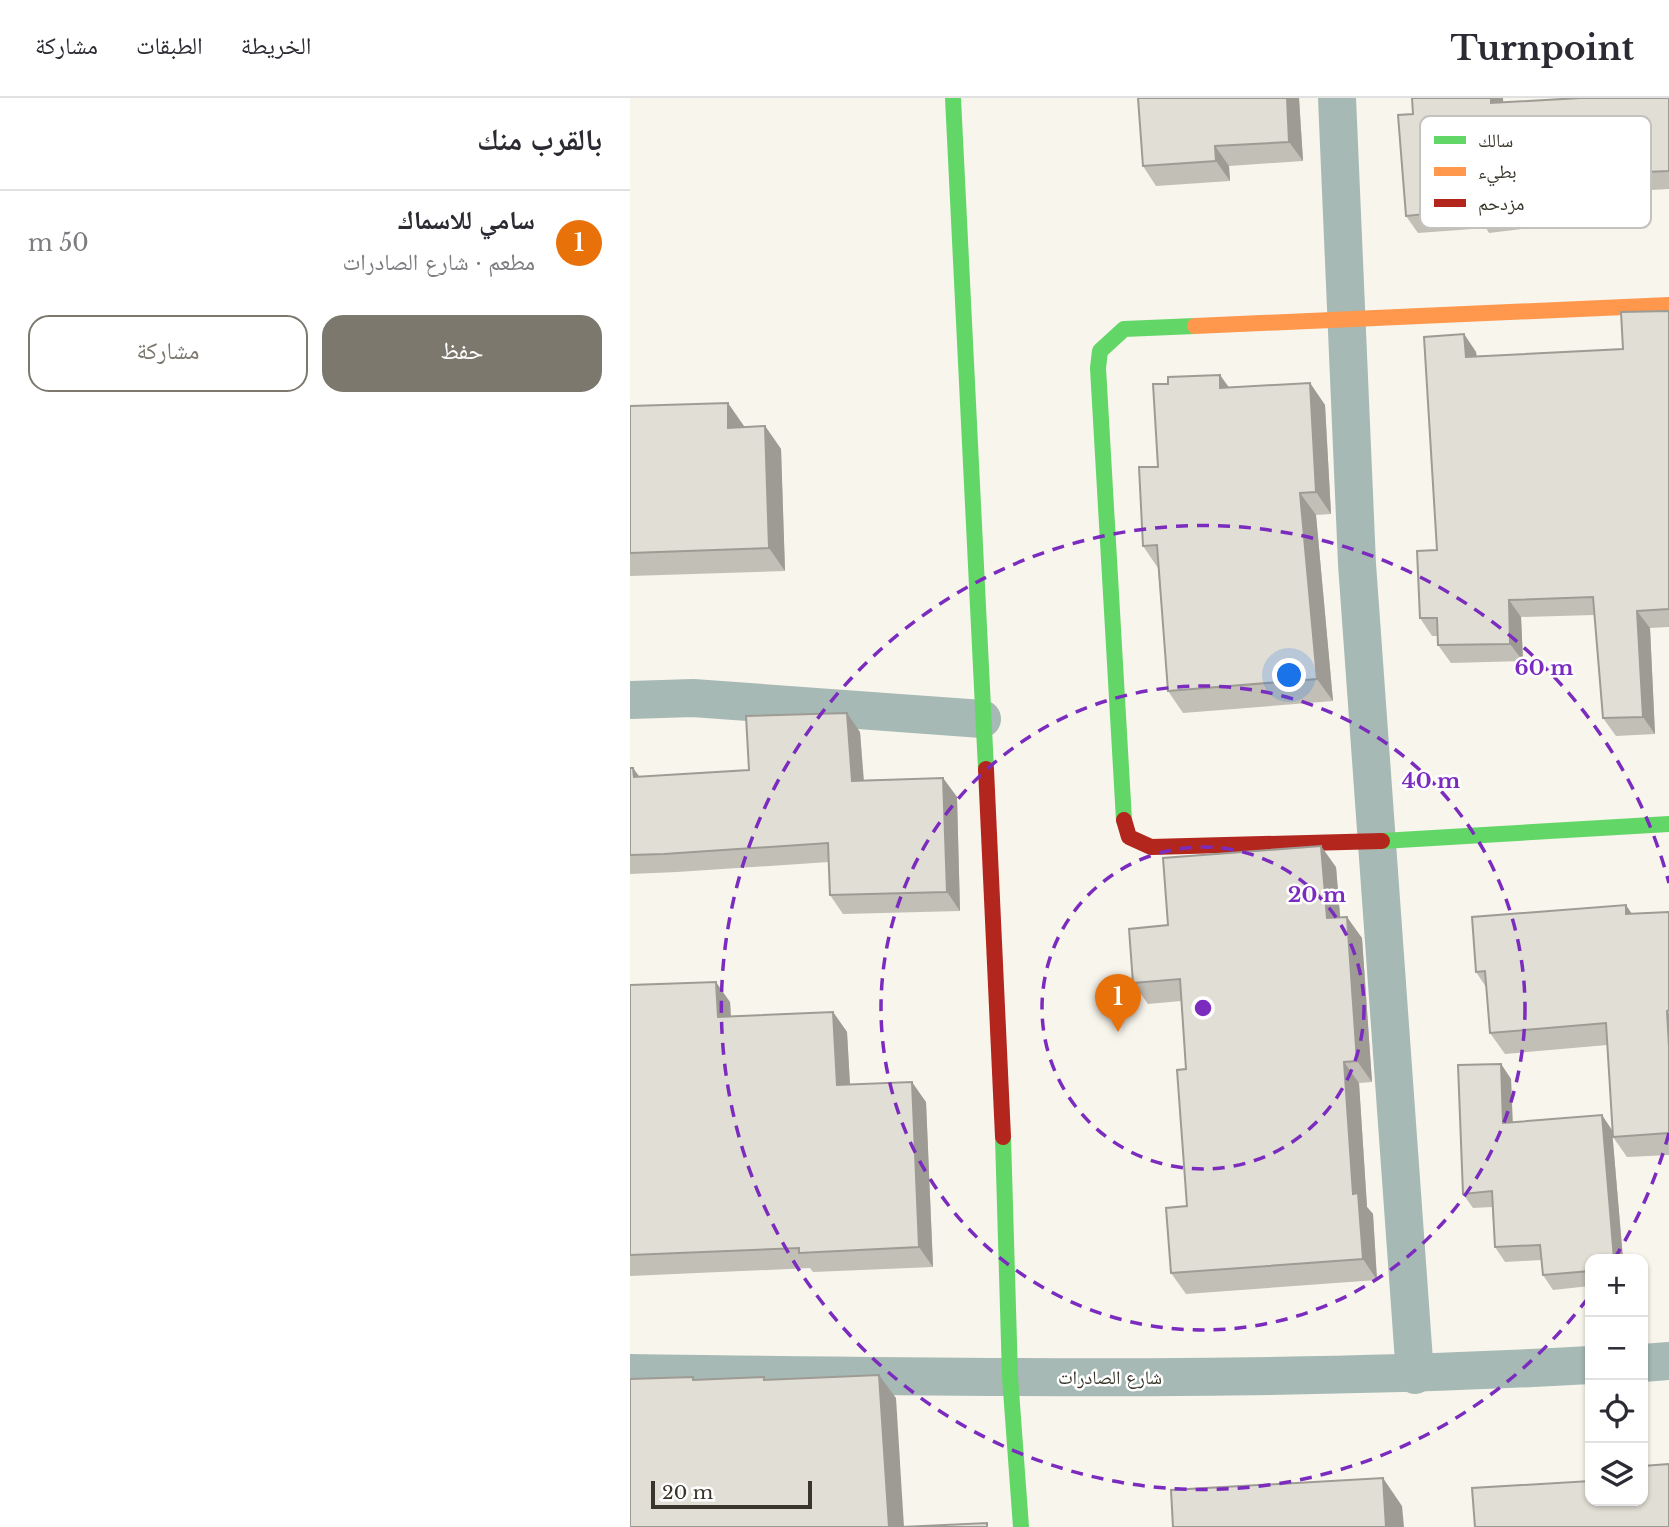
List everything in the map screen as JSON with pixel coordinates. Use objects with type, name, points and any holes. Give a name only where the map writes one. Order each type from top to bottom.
[{"type":"street","points":[[953,98],[967,338],[982,719],[1002,1103],[1010,1377],[1021,1527]]},
{"type":"street","points":[[1337,98],[1357,564],[1379,841],[1415,1375]]},
{"type":"street","points":[[1669,305],[1124,329],[1100,351],[1098,368],[1123,814],[1129,836],[1151,847],[1379,841],[1669,824]]},
{"type":"street","points":[[630,699],[693,698],[982,719]]},
{"type":"street","points":[[1648,1363],[1669,1361]]},
{"type":"street","name":"شارع الصادرات","points":[[630,1373],[1010,1377],[1415,1375],[1585,1366]]},
{"type":"building","points":[[1138,98],[1287,98],[1289,142],[1215,146],[1216,161],[1143,166]]},
{"type":"building","points":[[1412,98],[1491,98],[1491,103],[1580,98],[1669,98],[1669,171],[1651,172],[1651,116],[1420,116],[1420,215],[1406,216],[1398,115],[1413,114]]},
{"type":"building","points":[[1669,311],[1669,609],[1637,611],[1643,717],[1603,718],[1593,597],[1509,600],[1510,644],[1438,645],[1437,618],[1420,618],[1417,551],[1437,550],[1424,337],[1464,334],[1466,357],[1623,349],[1621,312]]},
{"type":"building","points":[[1220,375],[1220,388],[1310,383],[1316,492],[1300,493],[1317,679],[1168,691],[1157,545],[1143,546],[1139,467],[1158,467],[1153,384],[1168,384],[1168,377]]},
{"type":"building","points":[[728,403],[728,428],[765,426],[769,548],[630,553],[630,406]]},
{"type":"building","points":[[847,713],[852,781],[943,778],[947,892],[830,895],[828,843],[630,855],[630,768],[633,768],[634,777],[749,770],[746,716]]},
{"type":"building","points":[[1321,846],[1327,918],[1347,917],[1357,1061],[1344,1062],[1353,1194],[1358,1193],[1363,1259],[1171,1273],[1166,1208],[1187,1206],[1177,1070],[1186,1069],[1180,979],[1133,983],[1129,929],[1168,925],[1163,858]]},
{"type":"building","points":[[1626,905],[1626,914],[1669,912],[1669,1133],[1613,1137],[1606,1023],[1490,1033],[1485,971],[1476,972],[1472,917]]},
{"type":"building","points":[[716,982],[718,1017],[833,1012],[837,1085],[912,1082],[919,1247],[799,1253],[799,1248],[630,1255],[630,985]]},
{"type":"building","points":[[1501,1064],[1503,1123],[1602,1115],[1614,1254],[1585,1254],[1585,1271],[1543,1275],[1540,1245],[1495,1247],[1492,1191],[1463,1194],[1458,1065]]},
{"type":"building","points":[[879,1375],[889,1527],[630,1527],[630,1379],[764,1377],[764,1380]]},
{"type":"building","points":[[1669,1464],[1669,1527],[1475,1527],[1472,1488],[1585,1481],[1585,1506],[1648,1506],[1648,1466]]},
{"type":"building","points":[[1383,1478],[1386,1527],[1173,1527],[1171,1490]]},
{"type":"building","points":[[987,1523],[987,1527],[901,1527]]},
{"type":"traffic: fast","points":[[953,98],[986,769]]},
{"type":"traffic: fast","points":[[1124,820],[1098,368],[1100,351],[1124,329],[1195,326]]},
{"type":"traffic: fast","points":[[1382,841],[1669,824]]},
{"type":"traffic: fast","points":[[1003,1137],[1010,1377],[1021,1527]]},
{"type":"traffic: slow","points":[[1195,326],[1669,305]]},
{"type":"traffic: jam","points":[[986,769],[1003,1137]]},
{"type":"traffic: jam","points":[[1124,820],[1129,837],[1151,847],[1382,841]]},
{"type":"place","name":"سامي للاسماك","points":[[1118,1032]]}]
